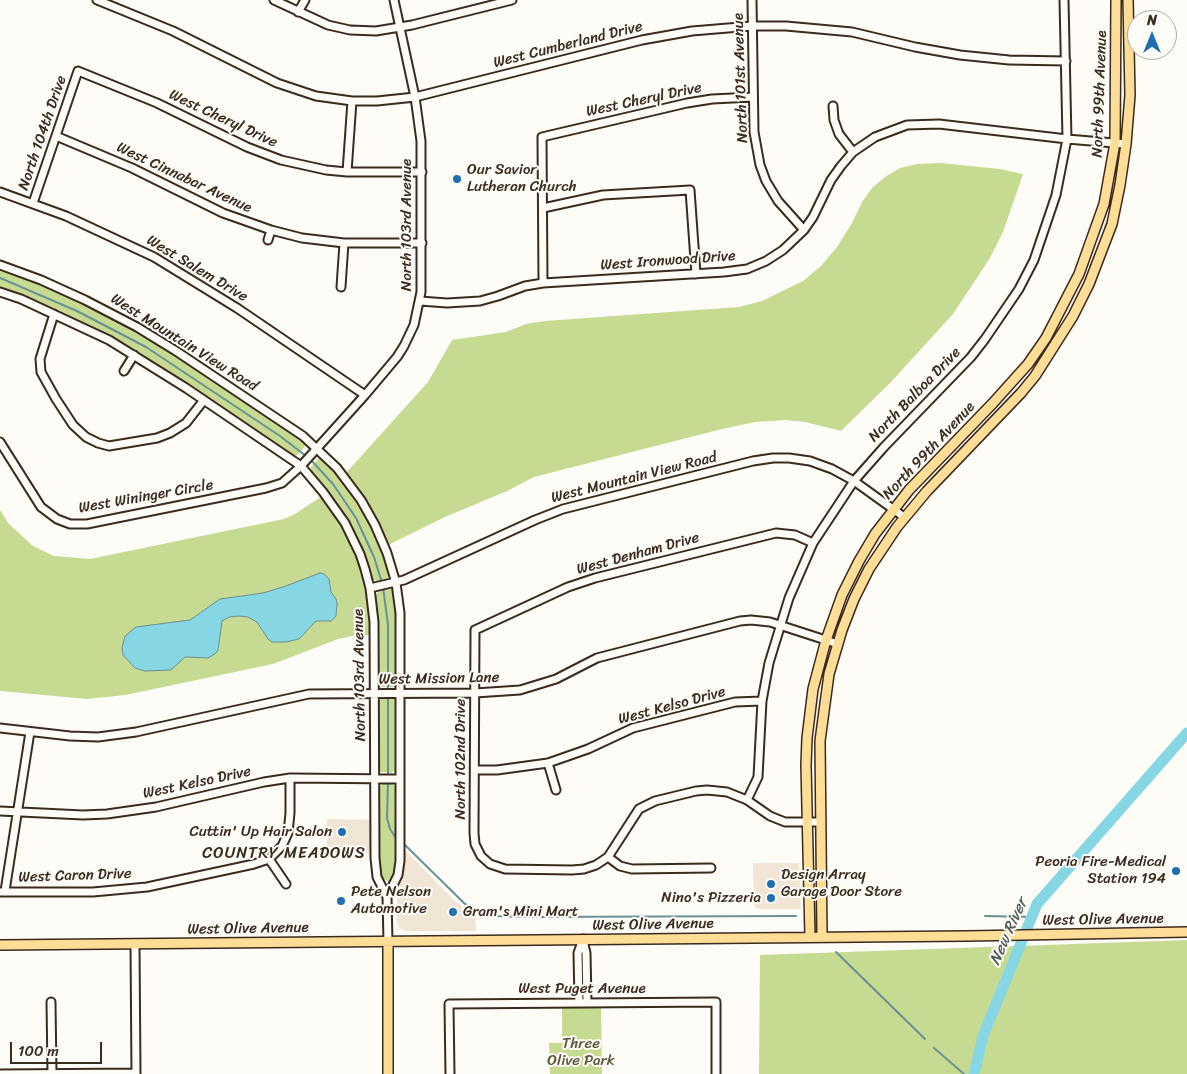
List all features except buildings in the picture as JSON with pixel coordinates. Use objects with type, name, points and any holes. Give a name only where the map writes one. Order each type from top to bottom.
[{"type":"main road","name":"North 99th Avenue","points":[[810,937],[806,765],[808,725],[817,671],[826,640],[842,595],[859,561],[893,509],[1028,364],[1046,338],[1079,274],[1094,237],[1104,204],[1115,143],[1116,0]]},
{"type":"main road","name":"North 99th Avenue","points":[[822,937],[820,741],[829,674],[838,644],[849,612],[885,543],[904,517],[1021,393],[1045,362],[1073,316],[1095,271],[1112,224],[1126,144],[1130,94],[1128,0]]},
{"type":"main road","points":[[1010,384],[1021,393]]},
{"type":"main road","name":"West Olive Avenue","points":[[0,945],[974,936],[1187,932]]},
{"type":"main road","name":"North 103rd Avenue","points":[[388,942],[388,1074]]},
{"type":"street","name":"West Cumberland Drive","points":[[97,0],[117,3],[277,83],[316,96],[352,101],[377,101],[415,97],[642,40],[692,31],[752,26],[786,26],[852,32],[915,47],[960,55],[1009,60],[1066,61]]},
{"type":"street","points":[[274,0],[319,22],[350,30],[376,31],[512,0]]},
{"type":"street","points":[[298,12],[304,0]]},
{"type":"street","name":"North 103rd Avenue","points":[[388,942],[387,897],[377,877],[376,869],[375,628],[370,588],[360,554],[345,523],[323,492],[301,466],[397,357],[414,325],[420,301],[422,243],[421,141],[415,97],[394,0]]},
{"type":"street","name":"North 101st Avenue","points":[[752,0],[754,132],[760,165],[766,181],[778,201],[804,230]]},
{"type":"street","name":"North Balboa Drive","points":[[746,800],[758,777],[762,701],[770,663],[780,625],[801,568],[813,543],[854,481],[884,447],[971,357],[1014,297],[1034,260],[1056,195],[1068,139],[1064,0]]},
{"type":"street","name":"West Cheryl Drive","points":[[78,71],[157,103],[266,155],[304,166],[347,172],[422,172]]},
{"type":"street","name":"North 104th Drive","points":[[33,204],[78,71]]},
{"type":"street","name":"West Cheryl Drive","points":[[542,208],[542,137],[687,103],[712,99],[753,97]]},
{"type":"street","points":[[347,172],[352,101]]},
{"type":"street","points":[[833,106],[838,134],[853,152]]},
{"type":"street","name":"West Ironwood Drive","points":[[420,301],[446,303],[480,301],[543,282],[696,274],[747,269],[766,261],[783,250],[804,230],[813,217],[831,180],[853,152],[874,137],[907,125],[939,124],[1126,144]]},
{"type":"street","name":"West Cinnabar Avenue","points":[[56,136],[132,168],[223,213],[271,230],[302,238],[344,243],[422,243]]},
{"type":"street","points":[[543,282],[542,208],[603,196],[690,190],[696,274]]},
{"type":"street","name":"West Salem Drive","points":[[0,192],[97,229],[175,269],[237,308],[365,395]]},
{"type":"street","points":[[268,240],[271,230]]},
{"type":"street","points":[[341,287],[344,243]]},
{"type":"street","name":"West Mountain View Road","points":[[0,265],[78,297],[137,327],[266,410],[317,447]]},
{"type":"street","points":[[0,292],[54,314],[134,355],[301,466]]},
{"type":"street","points":[[54,314],[40,359],[41,372],[73,425],[86,438],[109,446],[157,438],[170,433],[186,423],[204,400]]},
{"type":"street","points":[[124,371],[134,355]]},
{"type":"street","name":"West Wininger Circle","points":[[0,442],[41,507],[57,519],[70,524],[87,524],[266,488],[282,483],[301,466]]},
{"type":"street","name":"North 103rd Avenue","points":[[317,447],[344,475],[368,510],[384,546],[396,583],[401,627],[400,869],[392,890],[387,897]]},
{"type":"street","name":"West Mountain View Road","points":[[370,588],[396,583],[550,513],[753,462],[789,458],[810,461],[832,468],[854,481],[904,517]]},
{"type":"street","name":"West Denham Drive","points":[[476,630],[568,587],[595,578],[776,533],[794,535],[813,543]]},
{"type":"street","name":"West Mission Lane","points":[[0,728],[70,736],[98,737],[117,735],[309,694],[512,691],[556,679],[597,658],[740,621],[761,621],[780,625],[838,644]]},
{"type":"street","name":"North 102nd Drive","points":[[476,630],[474,833],[475,844],[480,856],[490,864],[505,869],[572,870],[596,865],[608,857]]},
{"type":"street","name":"West Kelso Drive","points":[[475,770],[497,770],[548,763],[588,749],[633,728],[735,702],[762,701]]},
{"type":"street","points":[[2,892],[30,732]]},
{"type":"street","points":[[548,763],[556,790]]},
{"type":"street","points":[[286,884],[268,859],[282,846],[288,832],[290,778]]},
{"type":"street","name":"West Kelso Drive","points":[[0,811],[83,815],[133,811],[290,778],[400,779]]},
{"type":"street","points":[[711,868],[632,869],[620,866],[608,857],[639,809],[655,801],[696,791],[727,792],[746,800],[770,816],[780,820],[795,823],[820,822]]},
{"type":"street","name":"West Caron Drive","points":[[2,892],[92,892],[147,887],[245,866],[268,859]]},
{"type":"street","points":[[579,1002],[578,953],[583,939]]},
{"type":"street","points":[[583,939],[586,953],[587,1003]]},
{"type":"street","points":[[0,1074],[136,1073],[135,944]]},
{"type":"street","points":[[51,1002],[52,1074]]},
{"type":"street","name":"West Puget Avenue","points":[[450,1074],[449,1004],[579,1002],[716,1002],[716,1074]]},
{"type":"shaded area","points":[[327,819],[372,820],[371,853],[327,853]]},
{"type":"shaded area","points":[[403,848],[456,902],[475,915],[476,931],[405,931],[399,928],[397,922],[397,884],[403,869]]},
{"type":"shaded area","points":[[753,863],[799,863],[801,909],[757,909],[754,905]]},
{"type":"green space","points":[[940,163],[1000,169],[1023,174],[1003,232],[990,258],[953,314],[891,382],[841,431],[805,422],[786,420],[755,422],[722,429],[534,477],[388,545],[373,513],[346,473],[428,382],[452,340],[506,332],[526,324],[545,321],[739,307],[762,301],[803,281],[821,266],[837,247],[872,188],[885,177],[900,168],[917,164]]},
{"type":"green space","points":[[2,270],[58,290],[105,313],[176,353],[305,440],[305,446],[298,455],[293,456],[135,351],[62,314],[0,288],[0,271]]},
{"type":"green space","points":[[319,458],[325,459],[351,491],[371,522],[385,555],[390,574],[387,578],[377,581],[370,576],[350,523],[311,471],[311,467]]},
{"type":"green space","points":[[322,496],[344,527],[361,568],[369,605],[371,635],[357,635],[338,639],[273,664],[125,695],[87,699],[0,691],[0,510],[9,524],[33,546],[54,556],[90,559],[284,519]]},
{"type":"green space","points":[[391,589],[394,592],[397,614],[397,683],[394,687],[383,687],[379,685],[378,679],[378,617],[375,596],[379,591]]},
{"type":"green space","points":[[384,698],[393,698],[397,701],[397,770],[391,773],[381,772],[378,768],[378,702]]},
{"type":"green space","points":[[383,784],[392,784],[397,788],[398,864],[395,875],[389,882],[382,878],[378,866],[378,788]]},
{"type":"green space","points":[[1187,940],[1187,1074],[759,1074],[760,955]]},
{"type":"green space","name":"Three Olive Park","points":[[562,1008],[601,1008],[602,1074],[550,1074],[549,1043],[562,1043]]},
{"type":"water","points":[[320,573],[329,579],[331,592],[337,604],[336,616],[331,621],[316,621],[299,639],[286,642],[272,642],[257,622],[248,617],[239,616],[229,617],[222,621],[218,650],[208,658],[185,657],[171,670],[145,671],[135,668],[123,655],[122,648],[125,636],[136,627],[190,620],[220,599],[263,593]]},
{"type":"waterway","points":[[0,278],[77,311],[146,347],[280,436],[306,456]]},
{"type":"waterway","points":[[310,459],[333,484],[356,518],[374,557],[382,583]]},
{"type":"waterway","points":[[383,587],[388,625],[388,692]]},
{"type":"waterway","points":[[388,697],[388,777]]},
{"type":"waterway","name":"New River","points":[[974,1074],[983,1036],[1037,904],[1187,733]]},
{"type":"waterway","points":[[388,782],[387,818],[390,829],[396,838]]},
{"type":"waterway","points":[[405,845],[465,904],[483,913],[495,916],[796,916]]},
{"type":"waterway","points":[[985,916],[1032,917]]},
{"type":"waterway","points":[[836,952],[925,1039]]},
{"type":"waterway","points":[[934,1048],[964,1074]]},
{"type":"place","name":"Our Savior Lutheran Church","points":[[457,179]]},
{"type":"place","name":"Cuttin' Up Hair Salon","points":[[342,832]]},
{"type":"place","name":"Peoria Fire-Medical Station 194","points":[[1176,871]]},
{"type":"place","name":"Design Array Garage Door Store","points":[[771,884]]},
{"type":"place","name":"Nino's Pizzeria","points":[[771,898]]},
{"type":"place","name":"Pete Nelson Automotive","points":[[341,901]]},
{"type":"place","name":"Gram's Mini Mart","points":[[453,912]]},
{"type":"district","name":"COUNTRY MEADOWS","points":[[284,854]]}]
